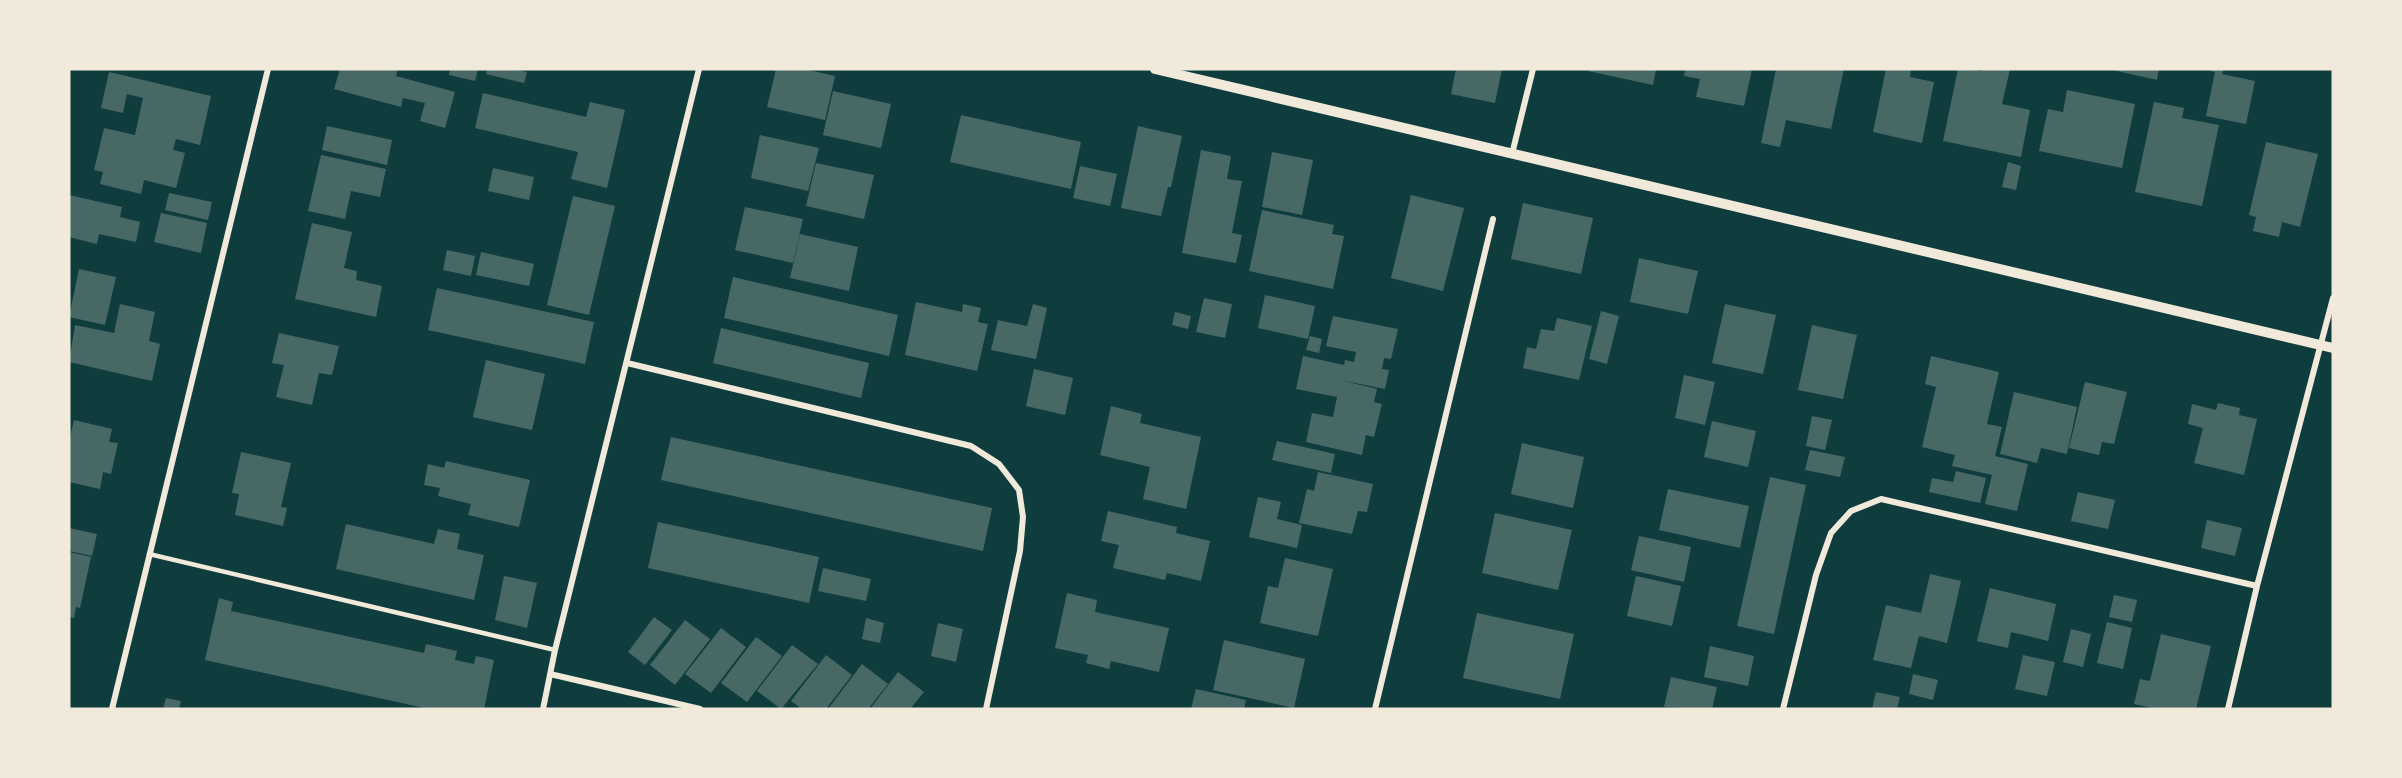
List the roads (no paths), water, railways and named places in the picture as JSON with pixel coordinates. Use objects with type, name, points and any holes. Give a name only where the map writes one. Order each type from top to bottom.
[{"type":"street","points":[[112,709],[268,69]]},
{"type":"street","points":[[543,709],[555,650],[699,69]]},
{"type":"street","points":[[1155,69],[2328,346]]},
{"type":"street","points":[[1512,155],[1533,69]]},
{"type":"street","points":[[1375,709],[1493,219]]},
{"type":"street","points":[[2228,709],[2257,586],[2328,346],[2333,298]]},
{"type":"street","points":[[627,363],[971,446],[999,464],[1019,490],[1023,517],[1020,551],[986,709]]},
{"type":"street","points":[[1783,709],[1816,575],[1831,533],[1851,511],[1881,499],[2257,586]]},
{"type":"street","points":[[550,674],[700,709]]},
{"type":"lane","points":[[149,554],[555,650]]}]
